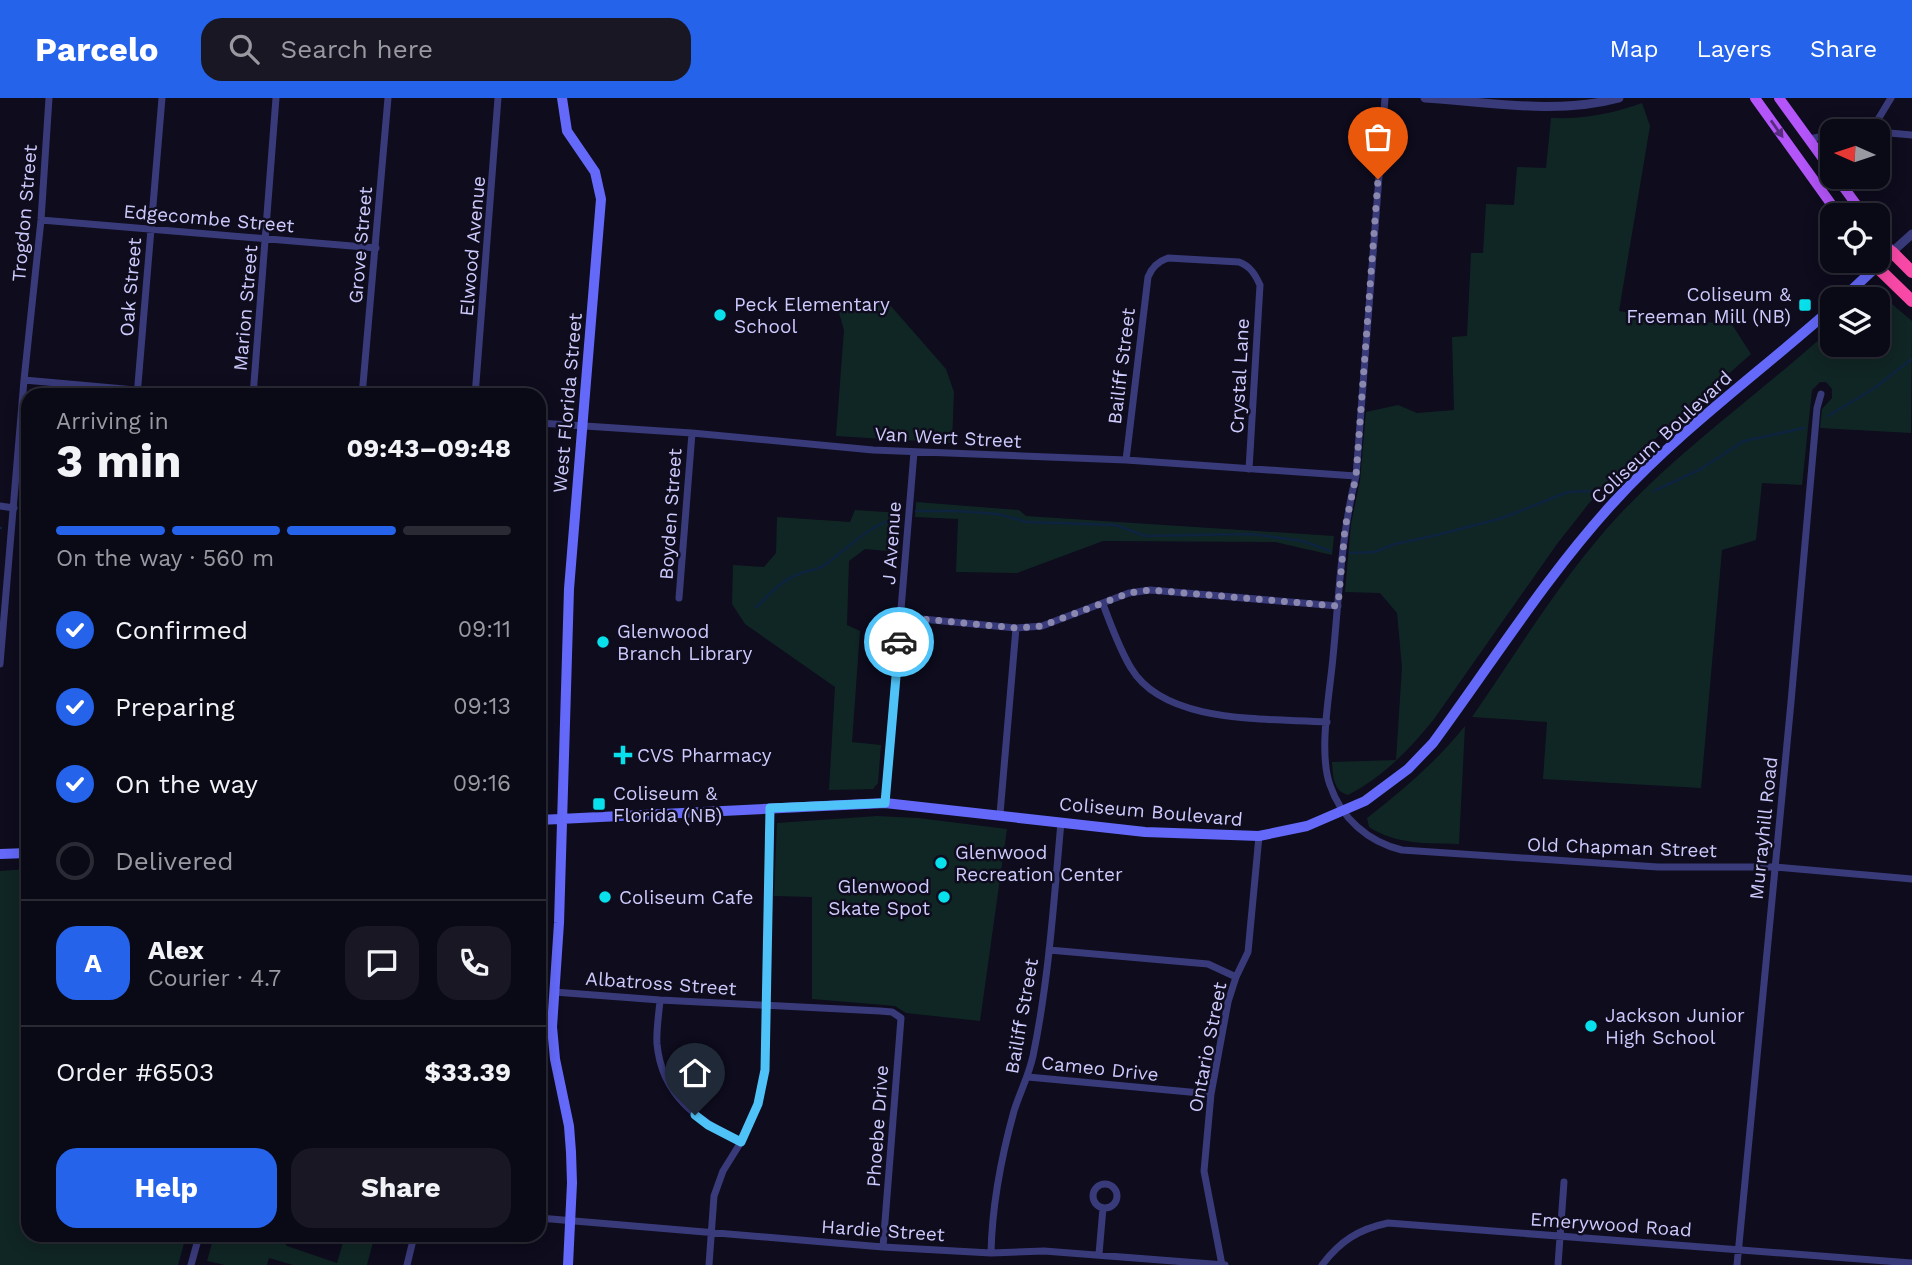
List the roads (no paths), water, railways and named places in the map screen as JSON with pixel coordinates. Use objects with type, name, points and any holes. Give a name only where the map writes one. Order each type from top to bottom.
[{"type":"highway","points":[[1892,253],[1912,272]]},
{"type":"highway","points":[[1884,273],[1912,301]]},
{"type":"main road","name":"West Florida Street","points":[[562,98],[567,131],[591,165],[600,188],[599,231],[569,589],[559,923],[552,1027],[571,1152],[568,1265]]},
{"type":"main road","points":[[1755,98],[1830,203]]},
{"type":"main road","points":[[1779,98],[1820,154]]},
{"type":"main road","points":[[1853,287],[1867,273]]},
{"type":"main road","name":"Coliseum Boulevard","points":[[546,819],[885,803],[1145,832],[1237,837],[1259,836],[1307,827],[1345,812],[1384,789],[1408,769],[1433,743],[1564,562],[1616,499],[1698,422],[1820,318]]},
{"type":"main road","points":[[0,854],[21,853]]},
{"type":"street","name":"Trogdon Street","points":[[23,388],[41,220],[49,98]]},
{"type":"street","name":"Oak Street","points":[[137,388],[162,98]]},
{"type":"street","name":"Marion Street","points":[[254,388],[276,98]]},
{"type":"street","name":"Grove Street","points":[[363,388],[388,98]]},
{"type":"street","name":"Elwood Avenue","points":[[476,388],[498,98]]},
{"type":"street","points":[[1345,812],[1334,797],[1326,771],[1327,722],[1345,528],[1356,476],[1385,98]]},
{"type":"street","points":[[1425,98],[1558,106],[1592,104],[1619,98]]},
{"type":"street","points":[[1880,119],[1891,98]]},
{"type":"street","points":[[1890,133],[1912,135]]},
{"type":"street","points":[[1810,139],[1820,137]]},
{"type":"street","name":"Edgecombe Street","points":[[41,220],[376,248]]},
{"type":"street","points":[[1892,253],[1912,234]]},
{"type":"street","name":"Bailiff Street","points":[[1126,460],[1148,276],[1156,265],[1168,258],[1227,261],[1246,265],[1260,285]]},
{"type":"street","name":"Crystal Lane","points":[[1249,468],[1260,285]]},
{"type":"street","points":[[24,380],[99,388]]},
{"type":"street","name":"Murrayhill Road","points":[[1737,1265],[1816,408],[1821,394]]},
{"type":"street","name":"Trogdon Street","points":[[0,664],[21,418]]},
{"type":"street","name":"Van Wert Street","points":[[546,423],[914,452],[1126,460],[1356,476]]},
{"type":"street","name":"Boyden Street","points":[[680,598],[692,433]]},
{"type":"street","name":"J Avenue","points":[[885,803],[914,452]]},
{"type":"street","points":[[0,506],[14,508]]},
{"type":"street","points":[[901,617],[1016,628],[1042,626],[1129,593],[1150,590],[1338,606]]},
{"type":"street","points":[[1103,604],[1131,669],[1144,685],[1182,708],[1209,714],[1327,722]]},
{"type":"street","points":[[1000,814],[1016,628]]},
{"type":"street","points":[[709,1265],[715,1196],[723,1171],[741,1142],[758,1104],[765,1070],[770,808]]},
{"type":"street","name":"Old Chapman Street","points":[[1345,812],[1368,837],[1402,850],[1658,867],[1774,867],[1912,879]]},
{"type":"street","name":"Bailiff Street","points":[[991,1253],[997,1185],[1015,1109],[1034,1055],[1049,950],[1061,822]]},
{"type":"street","name":"Ontario Street","points":[[1223,1265],[1204,1171],[1204,1156],[1211,1094],[1228,1002],[1248,953],[1259,836]]},
{"type":"street","points":[[1049,950],[1208,964],[1236,977]]},
{"type":"street","name":"Albatross Street","points":[[554,992],[892,1012]]},
{"type":"street","points":[[660,1000],[657,1042],[667,1079],[682,1104],[708,1125],[741,1142]]},
{"type":"street","name":"Phoebe Drive","points":[[883,1247],[901,1018],[892,1012]]},
{"type":"street","name":"Cameo Drive","points":[[1028,1077],[1211,1094]]},
{"type":"street","points":[[1558,1265],[1564,1182]]},
{"type":"street","points":[[1099,1255],[1103,1208]]},
{"type":"street","name":"Hardie Street","points":[[546,1219],[883,1247],[991,1253],[1044,1251],[1223,1265]]},
{"type":"street","name":"Emerywood Road","points":[[1322,1265],[1348,1239],[1366,1227],[1388,1223],[1738,1250],[1865,1263],[1912,1263]]},
{"type":"street","points":[[191,1265],[197,1242]]},
{"type":"street","points":[[407,1265],[413,1242]]},
{"type":"waterway","points":[[1828,416],[1873,389],[1912,359]]},
{"type":"waterway","points":[[1654,491],[1701,469],[1744,441],[1804,428]]},
{"type":"waterway","points":[[1350,553],[1375,552],[1395,544],[1502,518],[1568,492],[1591,491]]},
{"type":"waterway","points":[[916,511],[998,514],[1027,522],[1116,525],[1145,536],[1252,534],[1303,541],[1330,551]]},
{"type":"waterway","points":[[756,607],[787,580],[825,565],[869,531],[899,518]]},
{"type":"place","name":"Coliseum & Freeman Mill (NB)","points":[[1805,305]]},
{"type":"place","name":"Peck Elementary School","points":[[720,315]]},
{"type":"place","name":"Glenwood Branch Library","points":[[603,642]]},
{"type":"place","name":"CVS Pharmacy","points":[[623,755]]},
{"type":"place","name":"Coliseum & Florida (NB)","points":[[599,804]]},
{"type":"place","name":"Glenwood Recreation Center","points":[[941,863]]},
{"type":"place","name":"Coliseum Cafe","points":[[605,897]]},
{"type":"place","name":"Glenwood Skate Spot","points":[[944,897]]},
{"type":"place","name":"Jackson Junior High School","points":[[1591,1026]]}]
